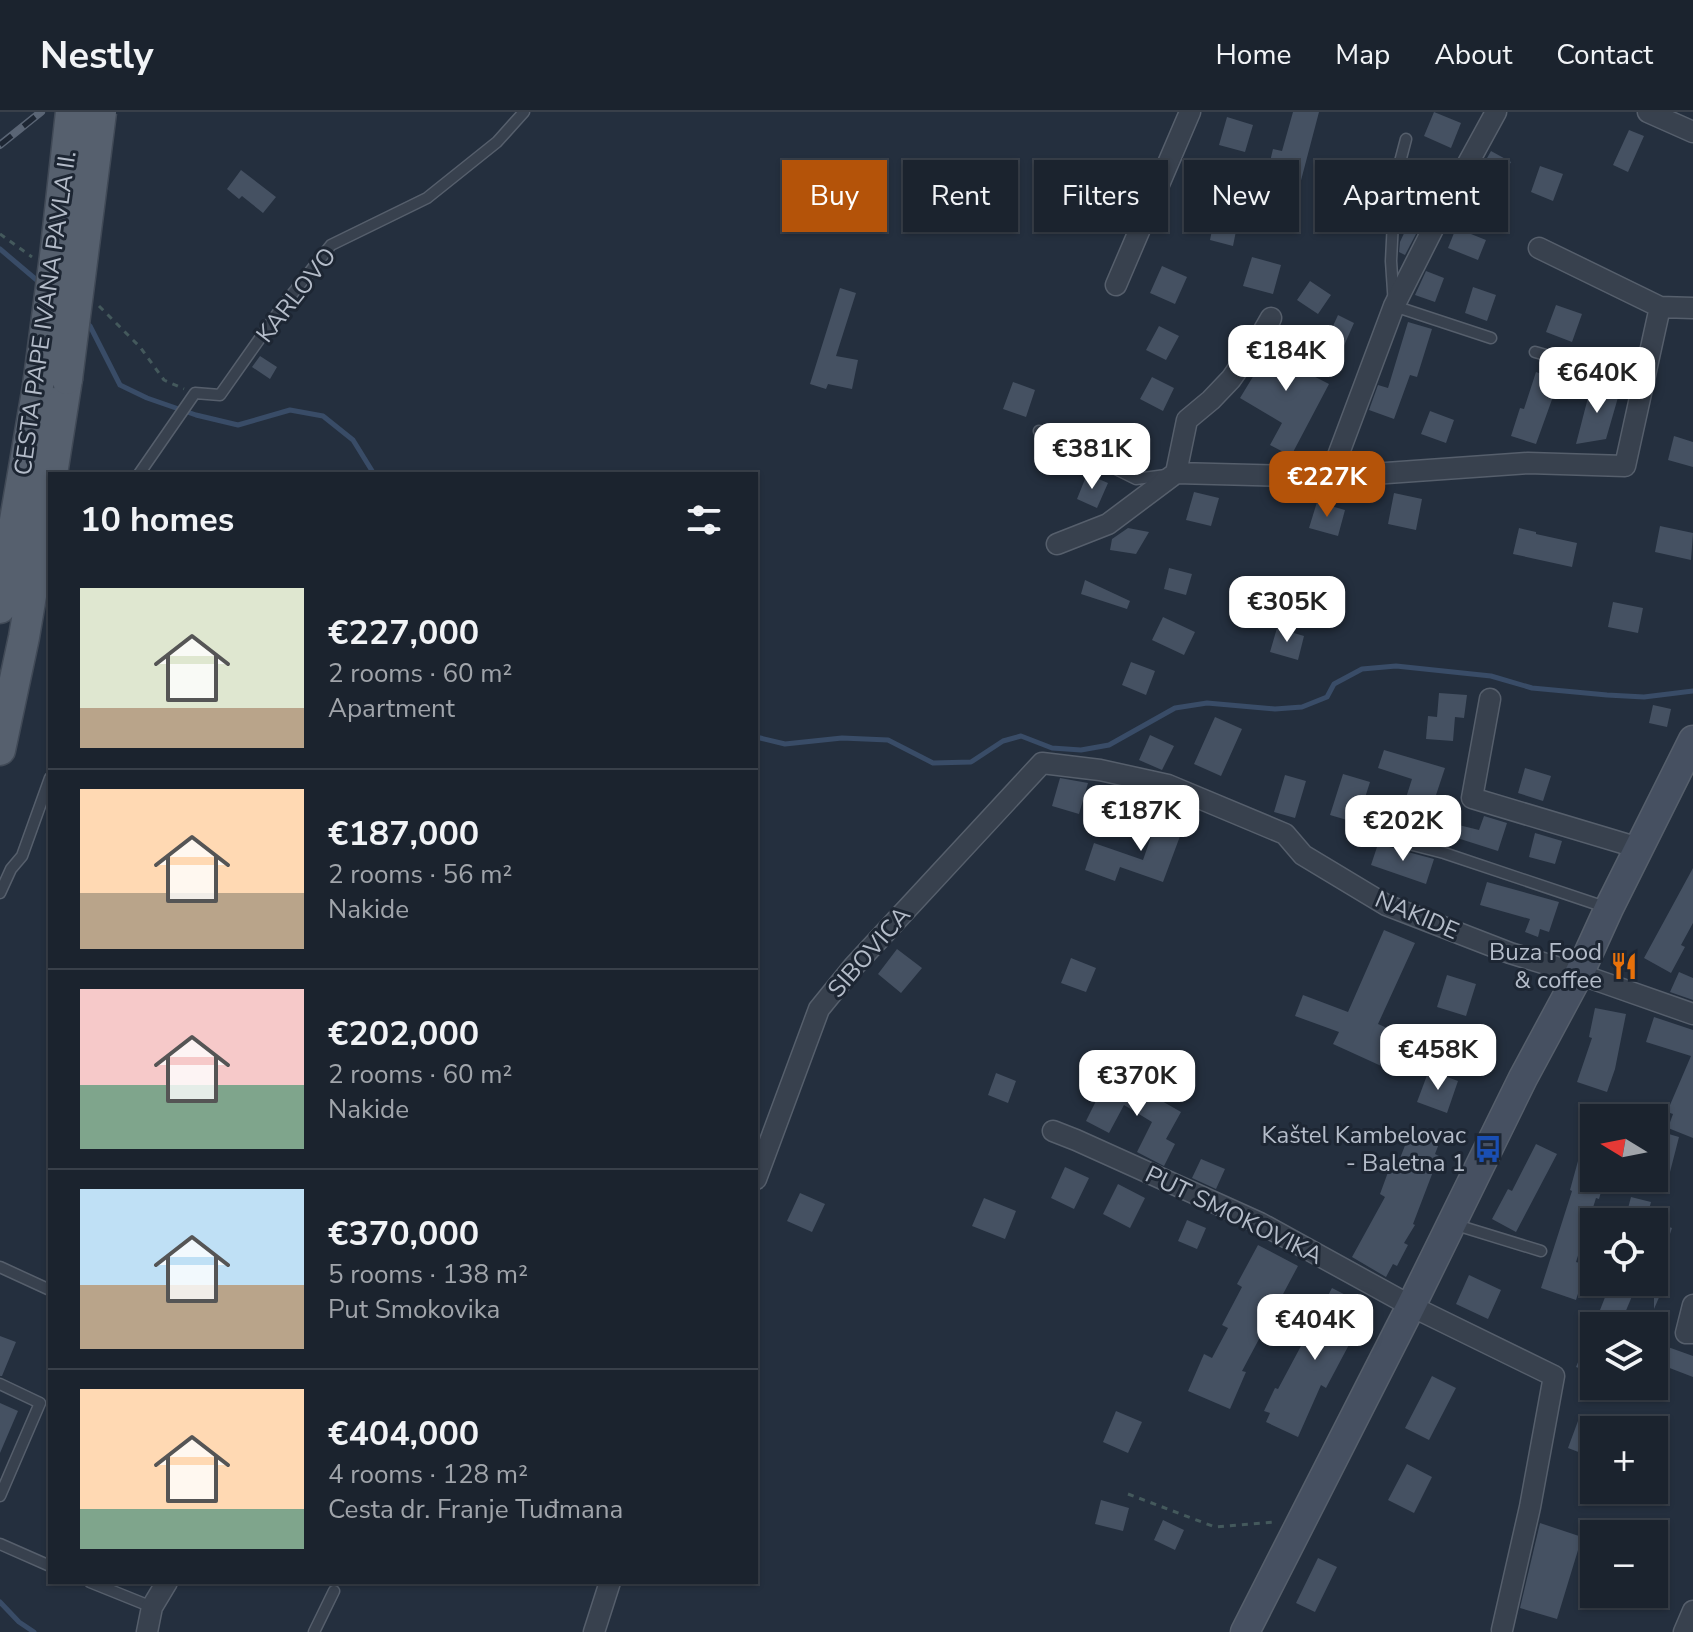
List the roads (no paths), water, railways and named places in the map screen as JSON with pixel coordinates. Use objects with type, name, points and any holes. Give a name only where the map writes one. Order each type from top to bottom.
[{"type":"main road","name":"CESTA PAPE IVANA PAVLA II.","points":[[0,608],[38,386],[71,112]]},
{"type":"main road","name":"CESTA PAPE IVANA PAVLA II.","points":[[52,472],[101,112]]},
{"type":"main road","name":"CESTA PAPE IVANA PAVLA II.","points":[[0,750],[24,637],[48,496]]},
{"type":"main road","points":[[1245,1632],[1523,1078],[1579,974],[1693,740]]},
{"type":"street","points":[[1116,285],[1190,112]]},
{"type":"street","points":[[1330,477],[1394,306],[1496,112]]},
{"type":"street","points":[[1648,112],[1693,132]]},
{"type":"street","points":[[1539,248],[1660,307],[1693,308]]},
{"type":"street","points":[[1057,544],[1108,524],[1176,473],[1330,477],[1528,463],[1625,466],[1660,307]]},
{"type":"street","points":[[1176,473],[1187,420],[1231,379],[1271,318]]},
{"type":"street","points":[[1490,699],[1472,798],[1639,848]]},
{"type":"street","name":"NAKIDE","points":[[1042,763],[1100,770],[1168,785],[1285,834],[1303,855],[1386,905],[1510,953],[1693,1014]]},
{"type":"street","name":"SIBOVICA","points":[[758,1174],[819,1009],[854,966],[1042,763]]},
{"type":"street","name":"PUT SMOKOVIKA","points":[[1053,1131],[1260,1223],[1411,1306],[1554,1376],[1530,1507],[1502,1630]]},
{"type":"street","points":[[1693,1305],[1686,1333],[1693,1333]]},
{"type":"street","points":[[147,1632],[152,1607],[166,1584]]},
{"type":"street","points":[[594,1632],[609,1584]]},
{"type":"street","points":[[1684,1632],[1693,1611]]},
{"type":"lane","name":"KARLOVO","points":[[140,472],[195,393],[220,395],[282,307],[331,245],[427,198],[497,142],[524,112]]},
{"type":"lane","points":[[1406,139],[1395,181],[1391,261],[1394,306],[1491,338]]},
{"type":"lane","points":[[1535,352],[1643,382]]},
{"type":"lane","points":[[1039,431],[1136,479],[1176,473]]},
{"type":"lane","points":[[0,893],[11,869],[22,856],[48,784]]},
{"type":"lane","points":[[1378,836],[1444,853],[1609,908]]},
{"type":"lane","points":[[1451,1224],[1541,1251]]},
{"type":"lane","points":[[0,1267],[48,1289]]},
{"type":"lane","points":[[0,1384],[40,1403],[0,1496]]},
{"type":"lane","points":[[0,1544],[48,1565]]},
{"type":"lane","points":[[95,1584],[152,1607]]},
{"type":"lane","points":[[314,1632],[334,1591]]},
{"type":"waterway","points":[[0,249],[39,282]]},
{"type":"waterway","points":[[86,322],[120,385],[196,415],[238,425],[290,410],[323,416],[353,440],[373,472]]},
{"type":"waterway","points":[[758,737],[785,744],[842,738],[888,740],[933,763],[971,762],[1003,741],[1021,736],[1052,748],[1081,750],[1109,745],[1175,708],[1207,703],[1275,709],[1302,707],[1327,697],[1334,684],[1362,669],[1396,666],[1491,676],[1532,688],[1607,695],[1644,697],[1693,691]]},
{"type":"waterway","points":[[0,1602],[19,1622],[34,1632]]},
{"type":"railway","points":[[0,145],[41,112]]},
{"type":"place","name":"Buza Food & coffee","points":[[1624,966]]},
{"type":"place","name":"Kaštel Kambelovac - Baletna 1","points":[[1488,1149]]}]
